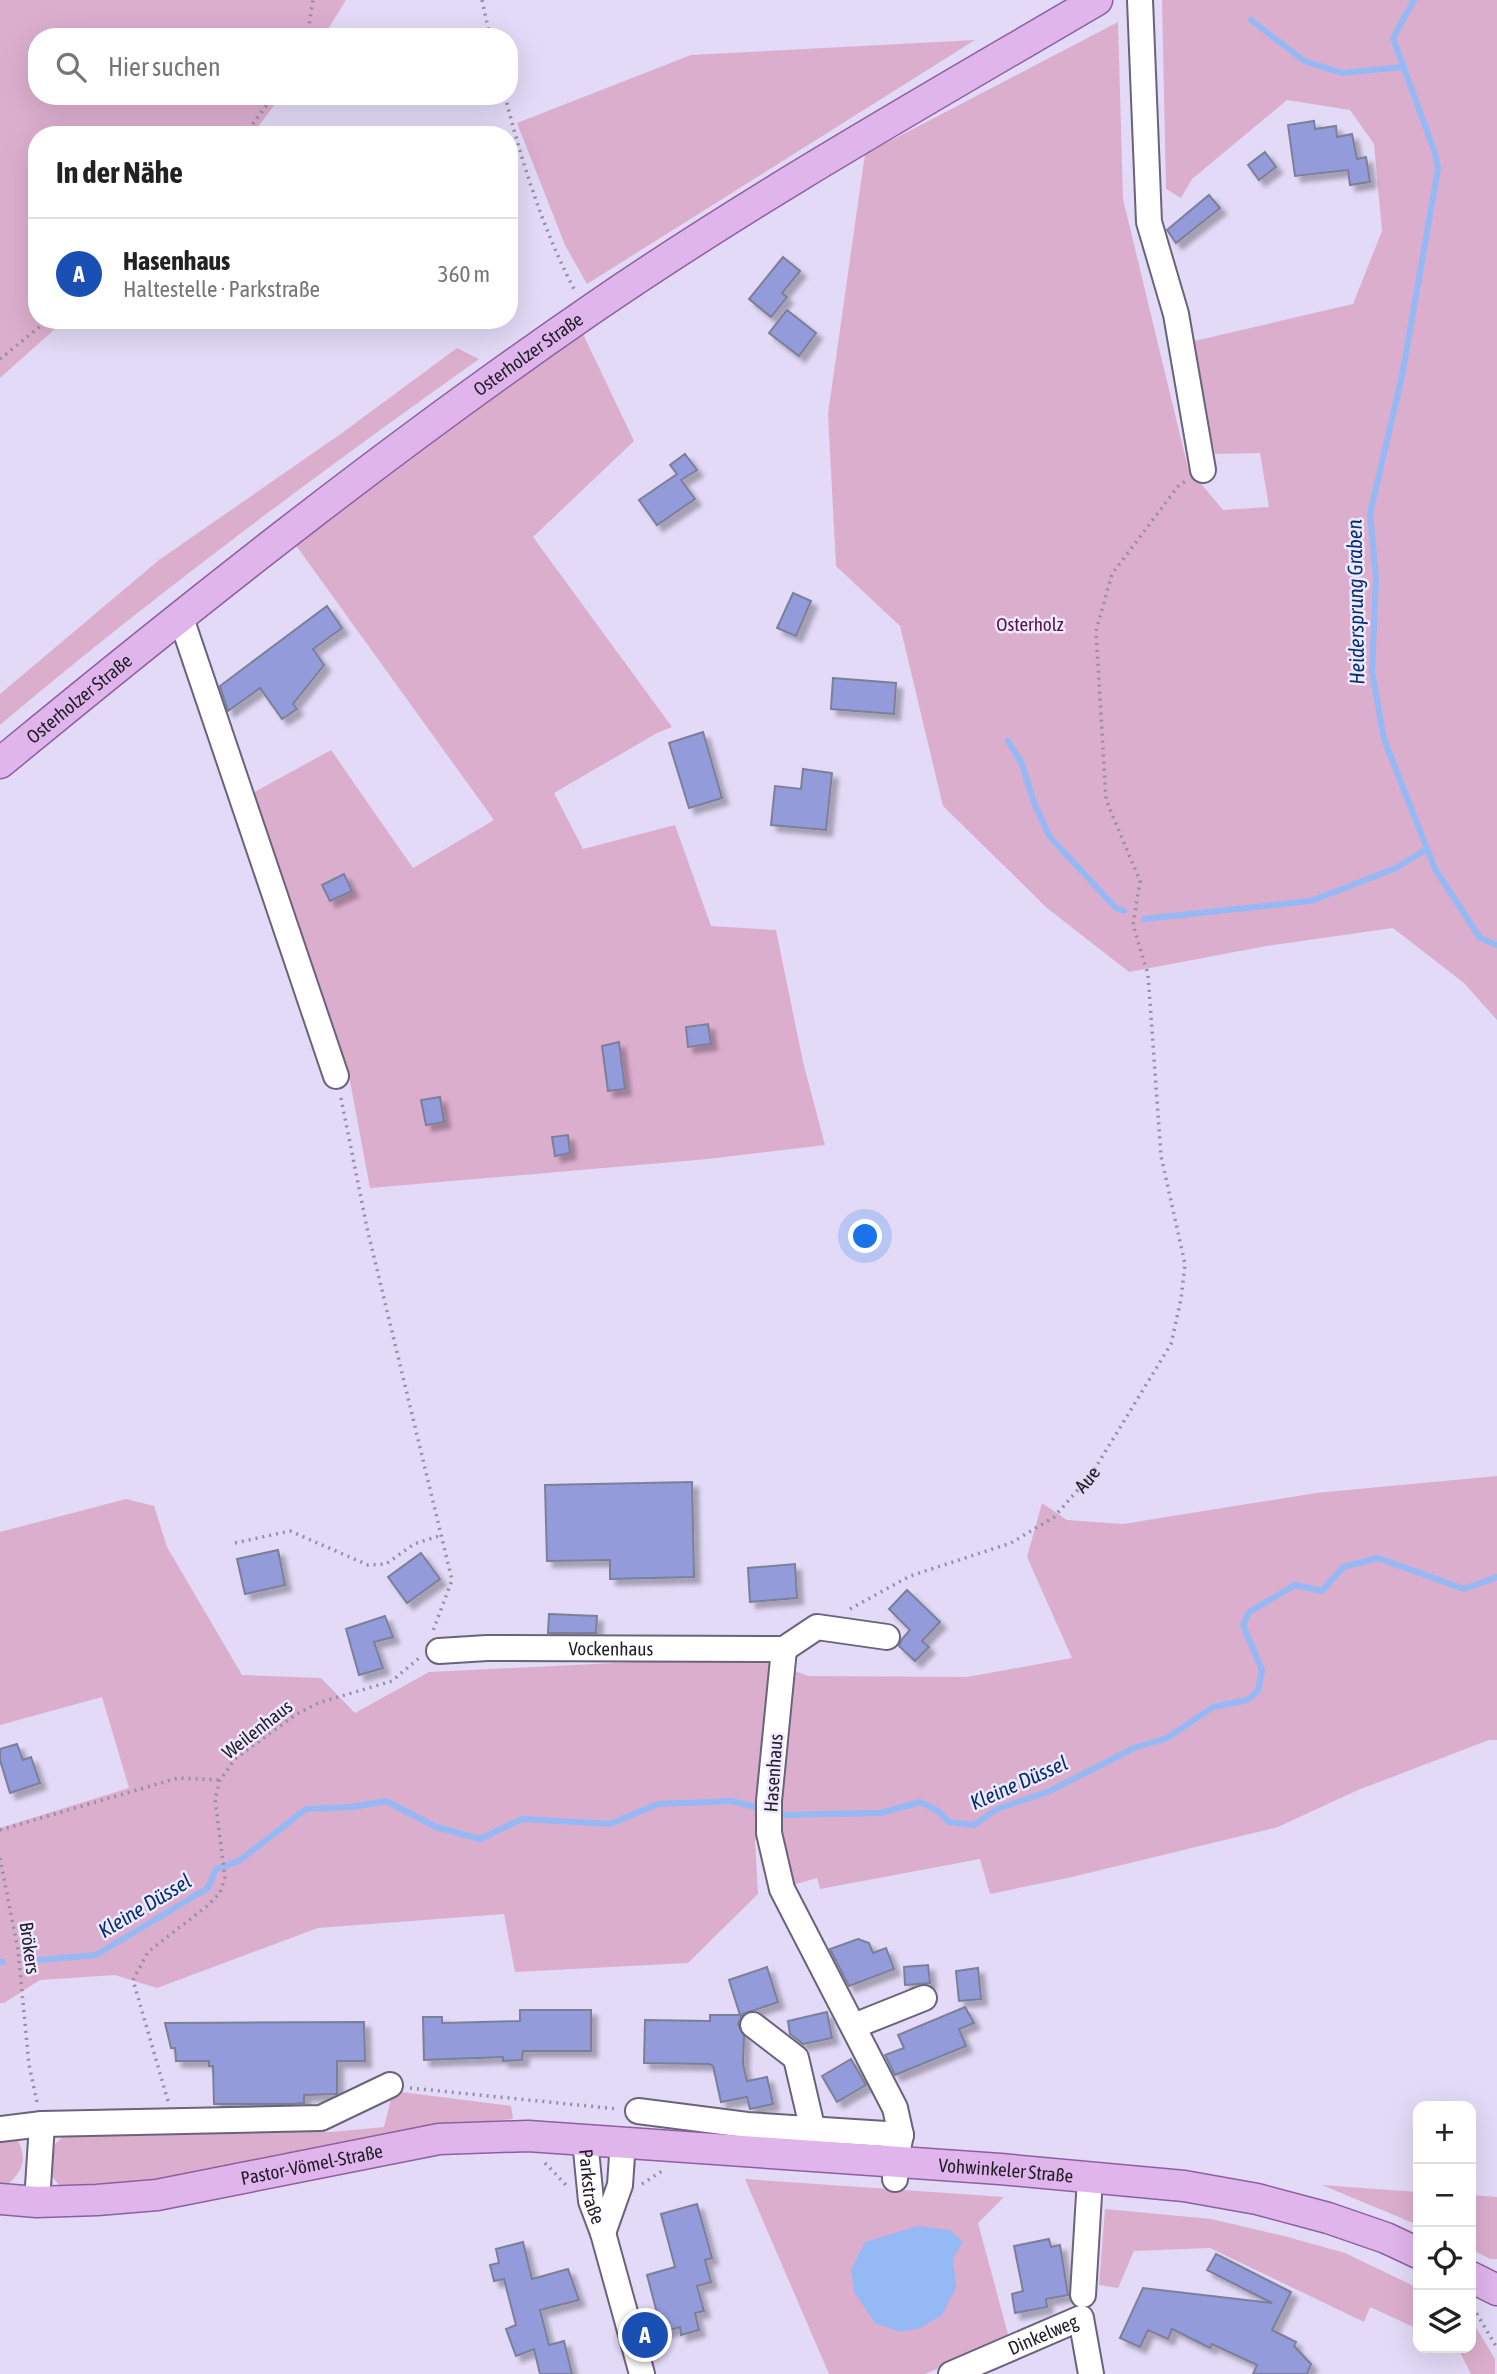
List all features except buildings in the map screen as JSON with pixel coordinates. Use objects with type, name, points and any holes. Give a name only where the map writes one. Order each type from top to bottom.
[{"type":"main road","name":"Osterholzer Straße","points":[[0,763],[180,615],[375,464],[593,309],[852,144],[1097,0]]},
{"type":"main road","name":"Pastor-Vömel-Straße","points":[[0,2199],[37,2202],[157,2195],[439,2139],[528,2136],[585,2140]]},
{"type":"main road","name":"Vohwinkeler Straße","points":[[585,2140],[897,2159],[1184,2186],[1257,2199],[1328,2218],[1386,2238],[1413,2251]]},
{"type":"main road","points":[[1476,2280],[1497,2290]]},
{"type":"street","points":[[1140,0],[1149,222],[1176,314],[1203,470]]},
{"type":"street","points":[[180,615],[336,1076]]},
{"type":"street","points":[[783,1649],[817,1627],[887,1637]]},
{"type":"street","name":"Vockenhaus","points":[[439,1651],[487,1648],[783,1649]]},
{"type":"street","name":"Hasenhaus","points":[[783,1649],[769,1801],[769,1833],[782,1889],[895,2108],[897,2159]]},
{"type":"street","points":[[854,2026],[924,1998]]},
{"type":"street","points":[[753,2025],[796,2058],[813,2131]]},
{"type":"street","points":[[0,2129],[42,2124],[321,2118],[390,2085]]},
{"type":"street","name":"Vohwinkeler Straße","points":[[638,2111],[813,2131],[897,2159]]},
{"type":"street","points":[[37,2202],[42,2124]]},
{"type":"street","name":"Parkstraße","points":[[585,2140],[591,2201],[603,2233],[642,2374]]},
{"type":"street","name":"Parkstraße","points":[[603,2233],[620,2185],[623,2141]]},
{"type":"street","name":"Dinkelweg","points":[[1083,2295],[1090,2178]]},
{"type":"street","name":"Dinkelweg","points":[[951,2374],[1081,2318],[1091,2374]]},
{"type":"path","points":[[308,28],[313,0]]},
{"type":"path","points":[[482,0],[487,28]]},
{"type":"path","points":[[251,126],[267,105]]},
{"type":"path","points":[[507,105],[512,126]]},
{"type":"path","points":[[518,149],[557,255],[580,300],[593,309]]},
{"type":"path","points":[[0,359],[37,329]]},
{"type":"path","name":"Aue","points":[[817,1627],[910,1576],[1011,1542],[1054,1517],[1091,1475],[1171,1344],[1185,1264],[1161,1156],[1148,974],[1133,925],[1140,881],[1106,800],[1096,631],[1112,574],[1179,485],[1203,470]]},
{"type":"path","points":[[336,1076],[367,1228],[452,1580],[432,1629],[439,1651]]},
{"type":"path","points":[[234,1543],[290,1531],[368,1565],[386,1564],[414,1544],[442,1535]]},
{"type":"path","name":"Weilenhaus","points":[[174,2123],[133,1980],[148,1952],[208,1906],[220,1893],[225,1877],[215,1799],[220,1780],[235,1759],[295,1715],[318,1703],[392,1681],[418,1658],[439,1651]]},
{"type":"path","points":[[0,1830],[178,1777],[220,1780]]},
{"type":"path","name":"Brökers","points":[[0,1858],[18,1951],[29,2065],[42,2124]]},
{"type":"path","points":[[390,2085],[638,2111]]},
{"type":"path","points":[[538,2163],[547,2164],[563,2179],[578,2204],[591,2201]]},
{"type":"path","points":[[620,2185],[636,2189],[649,2177],[668,2168]]},
{"type":"path","points":[[1476,2313],[1497,2348]]},
{"type":"green space","points":[[0,0],[346,0],[329,28],[28,28],[28,105],[274,105],[259,126],[28,126],[28,329],[55,329],[0,378]]},
{"type":"green space","name":"Osterholz","points":[[1162,0],[1497,0],[1497,1020],[1464,983],[1393,928],[1266,946],[1129,972],[1047,908],[943,806],[900,626],[836,566],[828,414],[865,154],[1118,22],[1123,199],[1188,468],[1223,510],[1269,507],[1260,453],[1215,454],[1190,342],[1353,304],[1382,231],[1374,144],[1350,110],[1287,100],[1192,179],[1181,198],[1166,189]]},
{"type":"green space","points":[[975,40],[587,284],[565,245],[517,123],[691,55]]},
{"type":"green space","points":[[582,332],[634,441],[533,537],[672,727],[554,793],[583,849],[675,825],[711,926],[776,930],[803,1062],[825,1145],[708,1159],[370,1188],[350,1081],[251,794],[331,750],[413,868],[494,820],[295,544]]},
{"type":"green space","points":[[457,348],[479,359],[236,537],[117,629],[0,725],[0,694],[159,560],[342,433]]},
{"type":"green space","points":[[1497,1476],[1497,1740],[1489,1740],[1358,1790],[1278,1827],[990,1894],[980,1859],[820,1889],[817,1878],[789,1886],[776,1839],[755,1840],[758,1894],[688,1963],[515,1972],[504,1914],[318,1928],[157,1988],[115,1975],[40,1980],[0,2003],[0,1828],[129,1788],[102,1697],[0,1725],[0,1532],[126,1499],[154,1506],[167,1547],[242,1675],[321,1678],[355,1713],[429,1672],[756,1656],[808,1676],[967,1677],[1072,1658],[1027,1557],[1042,1503],[1067,1520],[1123,1524],[1316,1493]]},
{"type":"green space","points":[[393,2091],[511,2106],[513,2119],[433,2126],[177,2176],[63,2190],[47,2170],[49,2149],[71,2130],[332,2132],[384,2127]]},
{"type":"green space","points":[[16,2137],[23,2157],[20,2169],[7,2185],[0,2185],[0,2138]]},
{"type":"green space","points":[[745,2179],[1004,2197],[978,2223],[1009,2338],[925,2374],[829,2374]]},
{"type":"green space","points":[[1322,2185],[1413,2192],[1413,2223]]},
{"type":"green space","points":[[1476,2195],[1497,2197],[1497,2259],[1490,2259],[1476,2252]]},
{"type":"green space","points":[[1105,2209],[1211,2219],[1345,2253],[1413,2286],[1413,2327],[1370,2307],[1364,2322],[1210,2248],[1134,2251],[1118,2288],[1099,2285]]},
{"type":"green space","points":[[1476,2327],[1495,2359],[1495,2374],[1471,2374],[1460,2353],[1476,2353]]},
{"type":"water","points":[[918,2226],[950,2230],[963,2242],[953,2258],[956,2287],[942,2315],[920,2328],[900,2332],[875,2323],[854,2292],[851,2270],[865,2242]]},
{"type":"waterway","name":"Heidersprung Graben","points":[[1414,0],[1393,38],[1435,153],[1438,169],[1402,376],[1370,514],[1376,578],[1372,671],[1384,739],[1435,869],[1480,938],[1497,945]]},
{"type":"waterway","name":"Heidersprung Graben","points":[[1251,20],[1304,61],[1342,73],[1404,67]]},
{"type":"waterway","points":[[1008,741],[1022,764],[1034,803],[1050,837],[1116,908],[1124,911]]},
{"type":"waterway","points":[[1144,919],[1311,901],[1396,868],[1427,849]]},
{"type":"waterway","name":"Kleine Düssel","points":[[776,1813],[881,1813],[920,1802],[938,1811],[949,1822],[974,1825],[997,1809],[1050,1791],[1134,1748],[1167,1738],[1213,1707],[1247,1700],[1258,1691],[1262,1670],[1243,1625],[1249,1612],[1295,1585],[1322,1591],[1343,1567],[1378,1558],[1464,1589],[1497,1577]]},
{"type":"waterway","name":"Kleine Düssel","points":[[27,1961],[96,1955],[208,1888],[216,1869],[239,1861],[306,1809],[352,1807],[386,1801],[436,1827],[480,1839],[522,1819],[610,1824],[658,1804],[732,1801],[762,1809]]},
{"type":"place","name":"Hasenhaus","points":[[645,2335]]}]
